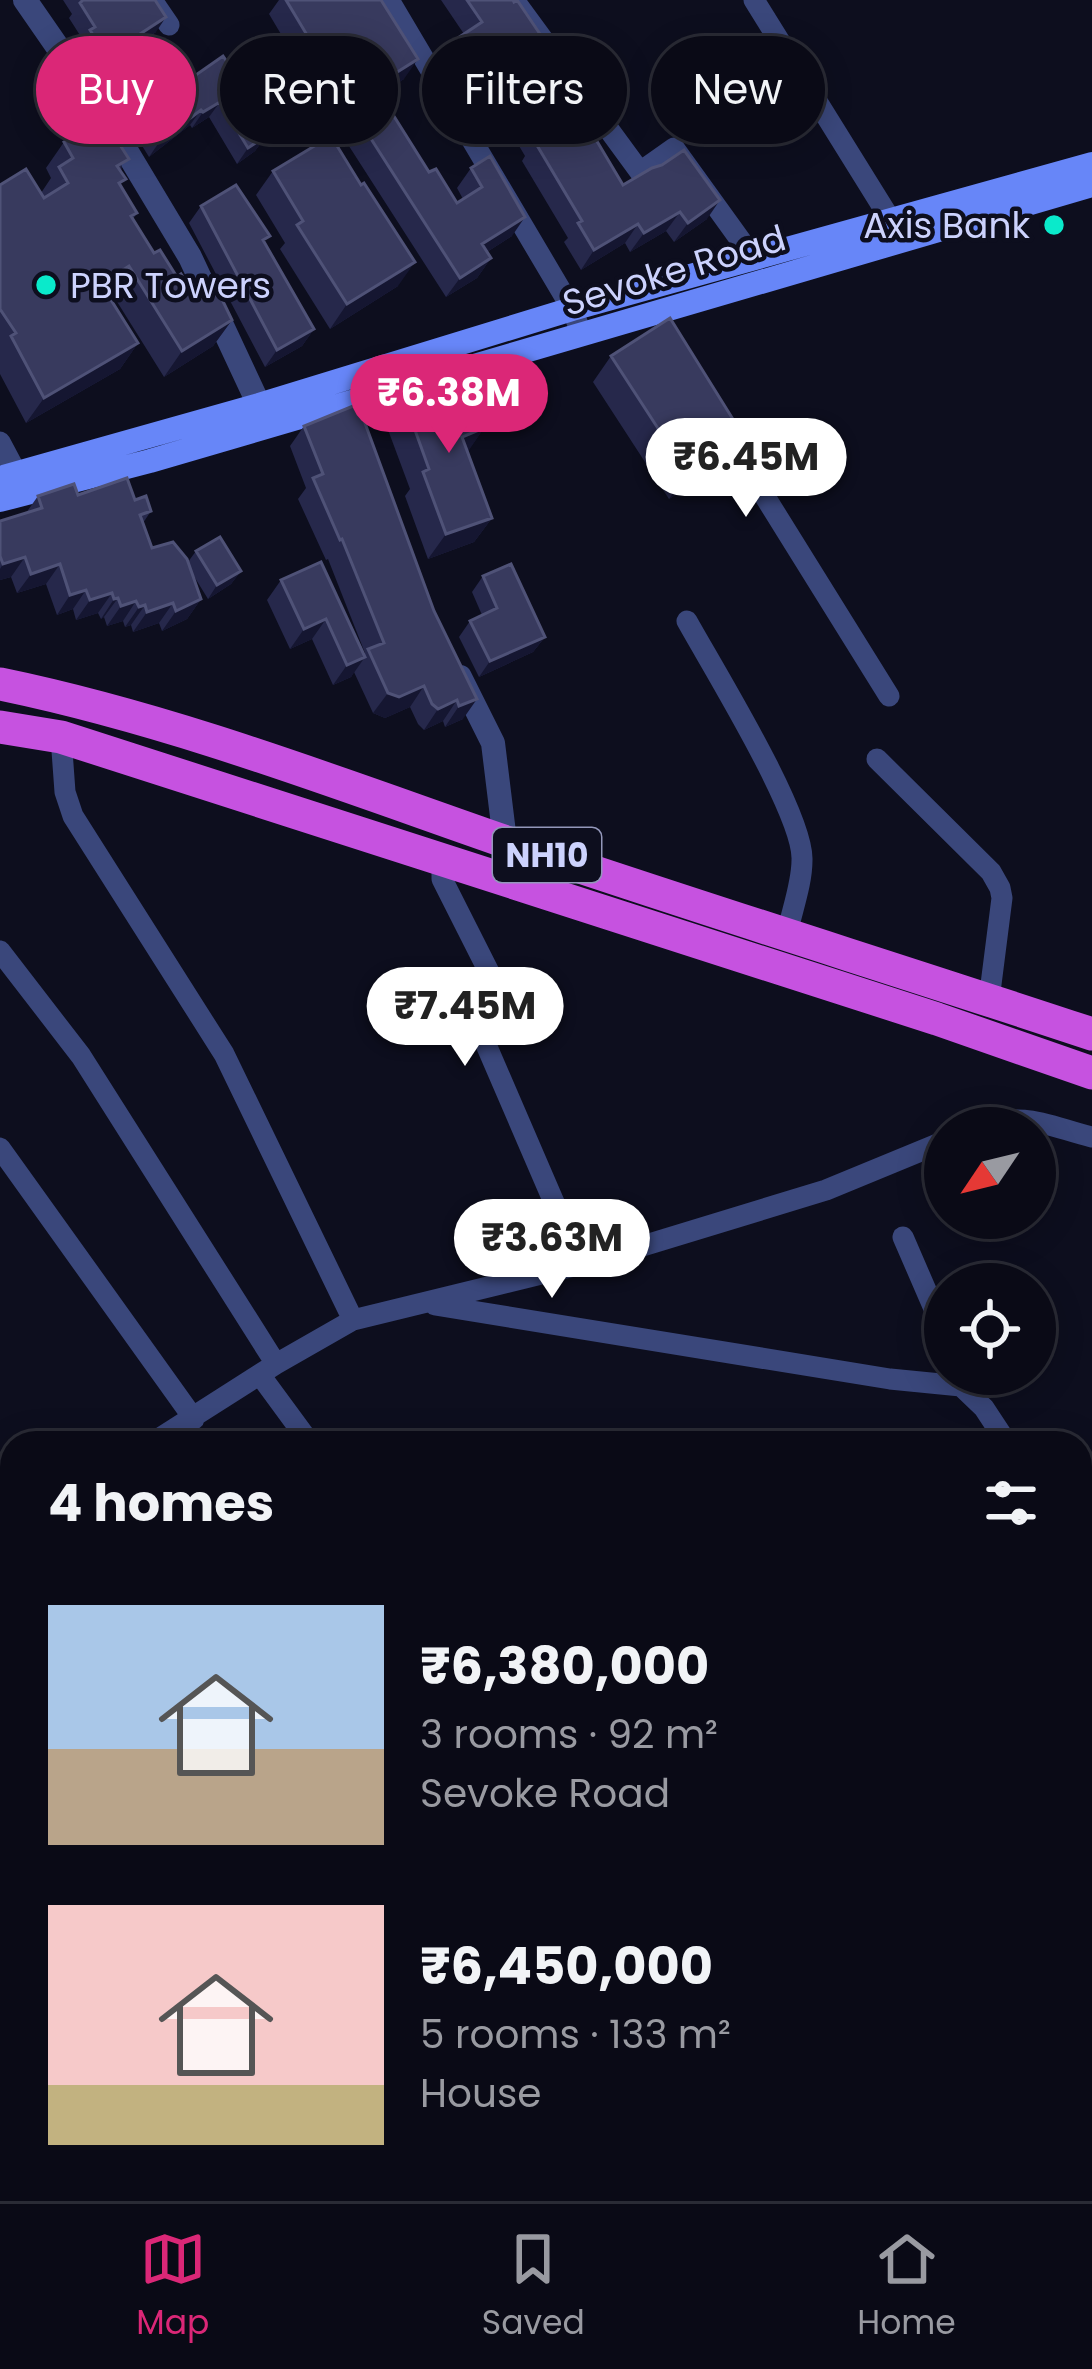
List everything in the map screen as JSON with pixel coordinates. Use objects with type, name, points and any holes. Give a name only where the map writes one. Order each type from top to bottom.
[{"type":"highway","name":"NH10","points":[[0,684],[135,717],[255,754],[1092,1034]]},
{"type":"highway","points":[[0,727],[61,737],[1092,1073]]},
{"type":"main road","name":"Sevoke Road","points":[[9,476],[264,415],[357,412],[582,335],[657,324],[1075,183],[1092,164]]},
{"type":"main road","name":"Sevoke Road","points":[[0,500],[136,465],[264,415],[572,309],[892,222],[1075,183]]},
{"type":"street","points":[[152,0],[169,25]]},
{"type":"street","points":[[389,0],[572,309],[582,335]]},
{"type":"street","points":[[514,0],[640,172],[674,148],[754,259]]},
{"type":"street","points":[[754,0],[892,222]]},
{"type":"street","points":[[34,3],[190,257],[264,415]]},
{"type":"street","points":[[713,414],[889,696]]},
{"type":"street","points":[[0,442],[9,476]]},
{"type":"street","points":[[687,622],[797,831],[802,861],[787,934]]},
{"type":"street","points":[[452,660],[493,743],[505,841]]},
{"type":"street","points":[[61,737],[65,792],[73,816],[224,1054],[353,1320]]},
{"type":"street","points":[[877,760],[996,879],[1002,898],[989,1000]]},
{"type":"street","points":[[442,859],[442,879],[492,978],[481,1033],[581,1264]]},
{"type":"street","points":[[0,951],[93,1075],[303,1431]]},
{"type":"street","points":[[1056,1127],[1092,1137]]},
{"type":"street","points":[[0,1148],[194,1419]]},
{"type":"street","points":[[173,1431],[353,1320],[581,1264],[826,1190],[924,1150]]},
{"type":"street","points":[[903,1237],[924,1286]]},
{"type":"street","points":[[423,1303],[924,1382]]},
{"type":"street","points":[[974,1395],[999,1431]]},
{"type":"building","points":[[155,0],[166,17],[137,36],[94,36],[90,30],[95,27],[80,3]]},
{"type":"building","points":[[286,0],[381,0],[418,59],[398,72],[398,36],[308,36]]},
{"type":"building","points":[[467,0],[517,0],[541,36],[461,36],[482,22]]},
{"type":"building","points":[[220,58],[220,102],[196,114],[196,75]]},
{"type":"building","points":[[398,123],[429,172],[436,169],[457,203],[482,187],[471,168],[490,156],[525,217],[482,244],[491,258],[460,278],[374,144],[398,144]]},
{"type":"building","points":[[65,144],[122,144],[129,159],[117,166],[126,179],[119,183],[137,213],[131,216],[154,253],[160,250],[190,288],[203,280],[213,296],[219,293],[232,320],[182,351],[129,266],[101,284],[138,343],[44,398],[11,336],[16,333],[0,309],[0,185],[26,169],[44,198],[68,183],[59,167],[73,158]]},
{"type":"building","points":[[318,144],[336,144],[415,262],[347,304],[297,225],[303,221],[273,171]]},
{"type":"building","points":[[536,144],[599,144],[623,185],[684,150],[720,200],[688,223],[680,212],[644,233],[638,224],[594,250],[578,223],[582,221]]},
{"type":"building","points":[[236,185],[270,236],[263,240],[314,329],[277,350],[201,206]]},
{"type":"building","points":[[670,318],[744,437],[687,473],[611,356]]},
{"type":"building","points":[[434,382],[443,408],[471,396],[484,428],[462,437],[492,518],[446,534],[402,394]]},
{"type":"building","points":[[358,404],[434,611],[477,699],[459,706],[457,700],[438,709],[424,686],[399,697],[388,693],[368,649],[384,643],[313,478],[323,474],[304,426]]},
{"type":"building","points":[[127,478],[135,500],[146,496],[151,511],[140,515],[152,548],[173,542],[187,559],[201,599],[176,611],[173,603],[147,612],[136,601],[121,606],[112,593],[90,600],[86,590],[70,595],[60,564],[31,574],[25,557],[3,564],[0,521],[42,508],[38,496],[74,484],[78,495]]},
{"type":"building","points":[[220,537],[241,571],[217,585],[196,551]]},
{"type":"building","points":[[321,562],[365,657],[347,665],[326,619],[304,629],[281,580]]},
{"type":"building","points":[[511,564],[545,637],[490,661],[470,621],[497,608],[483,576]]},
{"type":"place","name":"Axis Bank","points":[[1054,225]]},
{"type":"place","name":"PBR Towers","points":[[46,285]]}]
